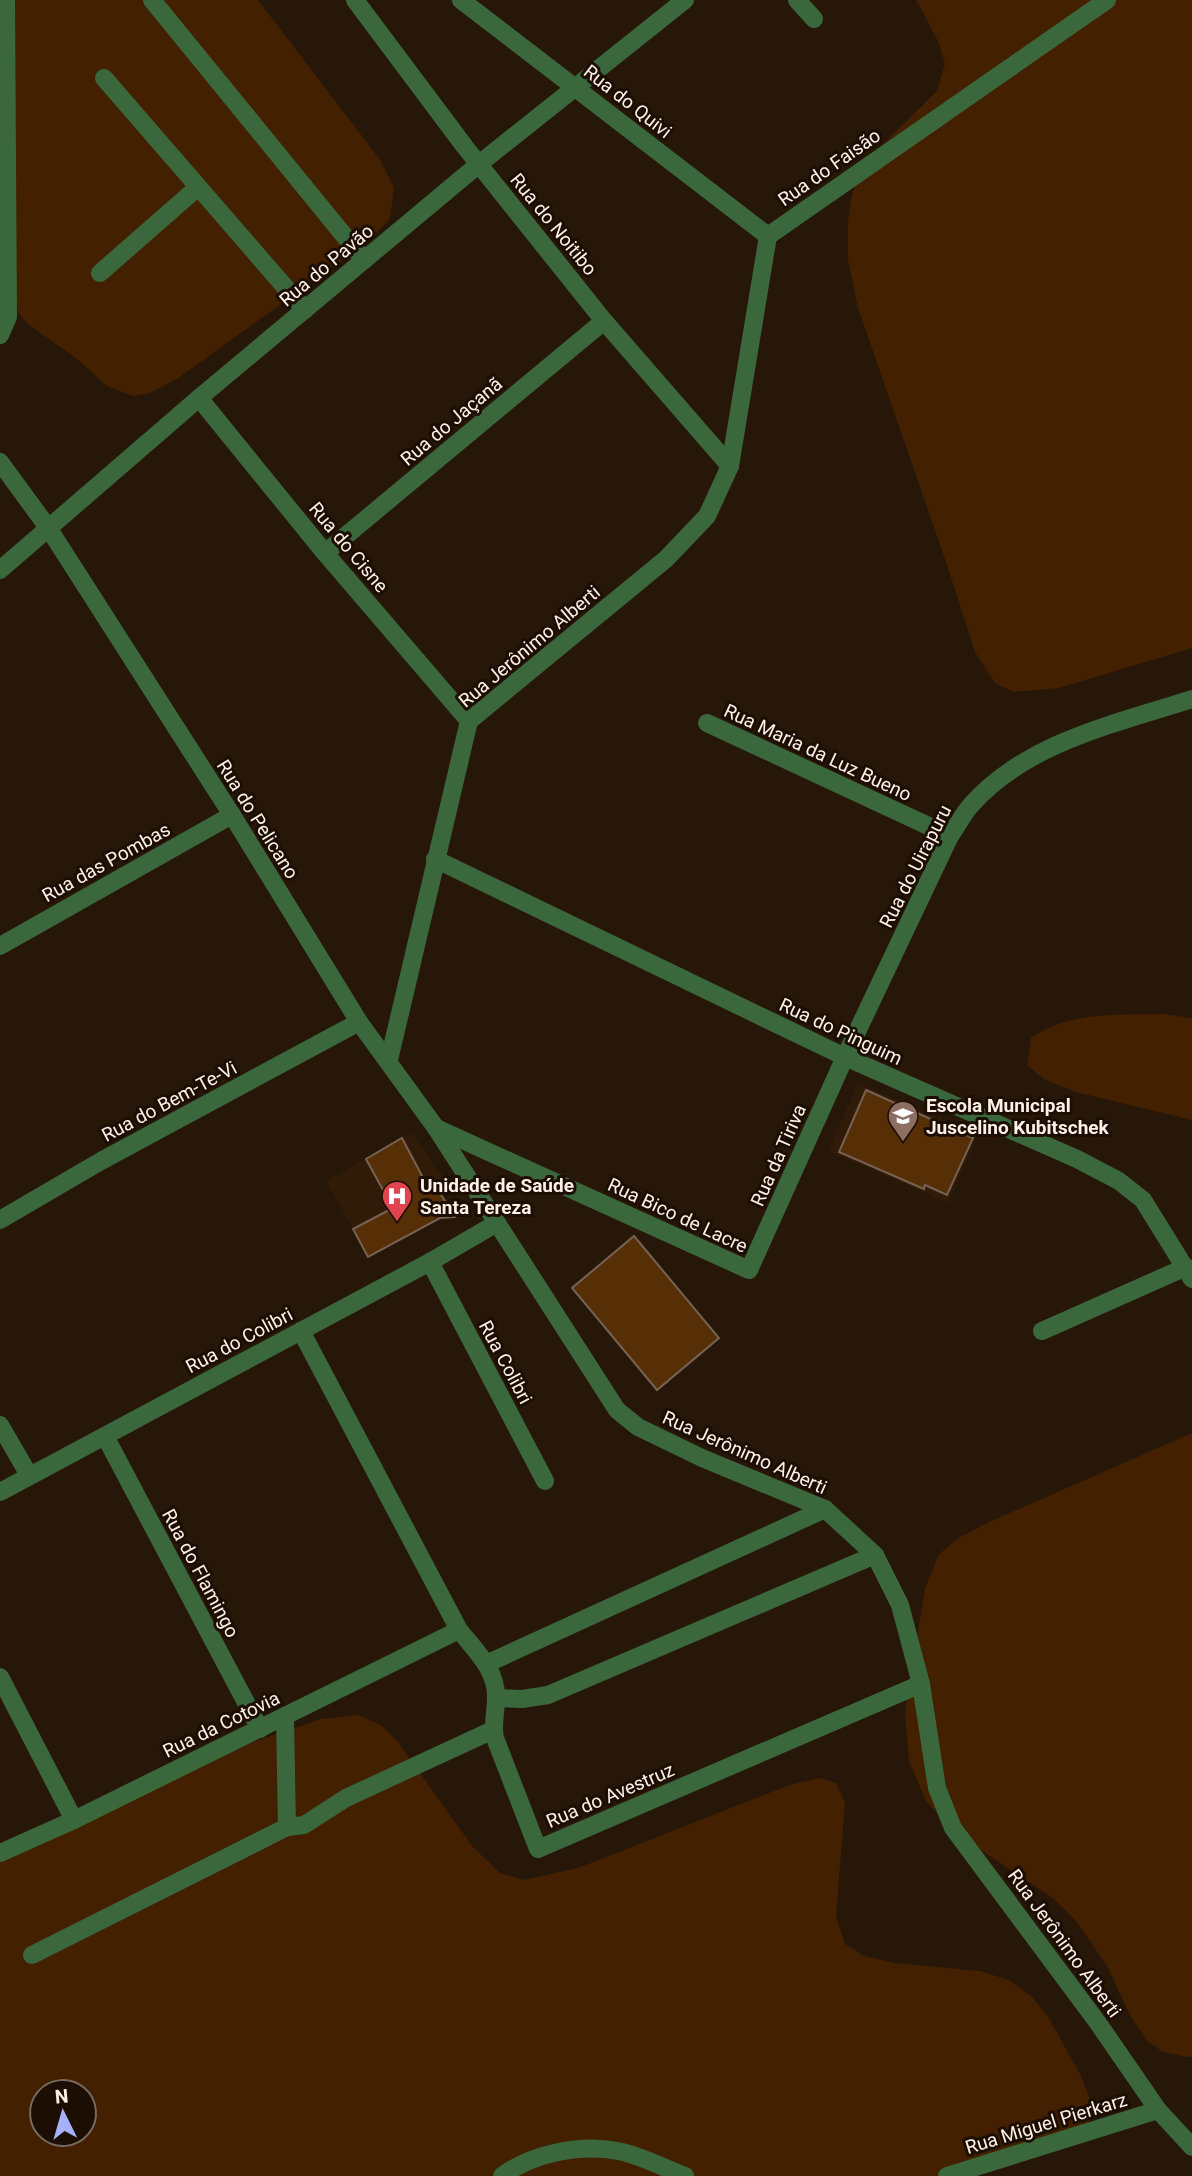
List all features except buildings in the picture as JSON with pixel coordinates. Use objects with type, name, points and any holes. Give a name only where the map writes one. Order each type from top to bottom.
[{"type":"street","points":[[0,335],[8,317],[6,0]]},
{"type":"street","points":[[152,0],[365,260]]},
{"type":"street","name":"Rua do Noitibo","points":[[355,0],[479,164],[604,321],[730,466]]},
{"type":"street","name":"Rua do Quivi","points":[[461,0],[768,236]]},
{"type":"street","name":"Rua do Pavão","points":[[0,570],[199,398],[479,164],[685,0]]},
{"type":"street","points":[[797,0],[814,19]]},
{"type":"street","name":"Rua do Faisão","points":[[768,236],[1107,0]]},
{"type":"street","points":[[104,78],[305,310]]},
{"type":"street","points":[[100,272],[197,188]]},
{"type":"street","points":[[730,466],[768,236]]},
{"type":"street","name":"Rua do Jaçanã","points":[[325,553],[604,321]]},
{"type":"street","name":"Rua do Cisne","points":[[199,398],[325,553],[469,721]]},
{"type":"street","name":"Rua do Pelicano","points":[[0,463],[49,529],[232,815],[359,1022],[436,1128]]},
{"type":"street","name":"Rua Jerônimo Alberti","points":[[389,1060],[469,721],[666,559],[707,516],[730,466]]},
{"type":"street","name":"Rua do Uirapuru","points":[[845,1057],[950,836],[970,805],[1001,776],[1054,745],[1192,699]]},
{"type":"street","name":"Rua Maria da Luz Bueno","points":[[707,723],[950,836]]},
{"type":"street","name":"Rua das Pombas","points":[[0,946],[232,815]]},
{"type":"street","name":"Rua do Pinguim","points":[[435,859],[845,1057],[1077,1159],[1119,1181],[1143,1200],[1189,1273]]},
{"type":"street","name":"Rua do Bem-Te-Vi","points":[[0,1220],[101,1161],[359,1022]]},
{"type":"street","name":"Rua da Tiriva","points":[[749,1270],[845,1057]]},
{"type":"street","name":"Rua Jerônimo Alberti","points":[[436,1128],[617,1410],[638,1427],[702,1458],[825,1509],[875,1555],[900,1605],[921,1684],[937,1788],[953,1828],[1098,2022],[1158,2110],[1192,2147]]},
{"type":"street","name":"Rua Bico de Lacre","points":[[436,1128],[749,1270]]},
{"type":"street","name":"Rua do Colibri","points":[[0,1492],[430,1262],[497,1223]]},
{"type":"street","name":"Rua Colibri","points":[[430,1262],[545,1481]]},
{"type":"street","points":[[1042,1331],[1189,1273]]},
{"type":"street","name":"Rua do Avestruz","points":[[301,1331],[459,1630],[486,1664],[495,1683],[493,1730],[538,1849],[921,1684]]},
{"type":"street","points":[[0,1425],[29,1475]]},
{"type":"street","name":"Rua do Flamingo","points":[[105,1436],[260,1729]]},
{"type":"street","points":[[486,1664],[825,1509]]},
{"type":"street","points":[[496,1698],[522,1699],[548,1695],[875,1555]]},
{"type":"street","name":"Rua da Cotovia","points":[[0,1853],[74,1820],[459,1630]]},
{"type":"street","points":[[0,1677],[74,1820]]},
{"type":"street","points":[[285,1716],[287,1827]]},
{"type":"street","points":[[32,1955],[287,1827],[304,1825],[346,1798],[493,1730]]},
{"type":"street","name":"Rua Miguel Pierkarz","points":[[947,2176],[1158,2110]]},
{"type":"street","points":[[502,2176],[544,2156],[579,2148],[619,2151],[685,2176]]},
{"type":"shaded area","points":[[0,0],[258,0],[381,161],[394,188],[390,219],[370,240],[177,379],[150,393],[133,396],[107,386],[77,359],[28,324],[19,314],[6,284]]},
{"type":"shaded area","points":[[916,0],[1192,0],[1192,648],[1059,688],[1014,692],[995,683],[975,652],[858,308],[848,260],[851,198],[861,170],[937,91],[945,64],[939,43]]},
{"type":"shaded area","points":[[1164,1014],[1192,1018],[1192,1120],[1076,1092],[1045,1080],[1027,1065],[1031,1038],[1062,1023],[1095,1016]]},
{"type":"shaded area","name":"Escola Municipal Juscelino Kubitschek","points":[[858,1083],[978,1135],[948,1203],[828,1151]]},
{"type":"shaded area","points":[[412,1133],[444,1180],[353,1229],[326,1181]]},
{"type":"shaded area","points":[[1192,1433],[1192,2057],[1188,2057],[1163,2052],[1147,2041],[1131,2017],[1107,1966],[1076,1921],[1054,1899],[973,1845],[947,1824],[926,1801],[909,1761],[905,1712],[925,1588],[939,1554],[960,1537],[989,1522]]},
{"type":"shaded area","points":[[358,1715],[381,1725],[397,1741],[473,1847],[500,1873],[524,1880],[578,1868],[792,1784],[820,1778],[836,1783],[845,1803],[836,1916],[845,1944],[864,1956],[895,1963],[980,1971],[1009,1980],[1032,1997],[1047,2015],[1080,2074],[1092,2104],[1087,2132],[946,2176],[0,2176],[0,1862],[233,1749],[321,1719]]},
{"type":"place","name":"Escola Municipal Juscelino Kubitschek","points":[[903,1143]]},
{"type":"place","name":"Unidade de Saúde Santa Tereza","points":[[397,1223]]}]
